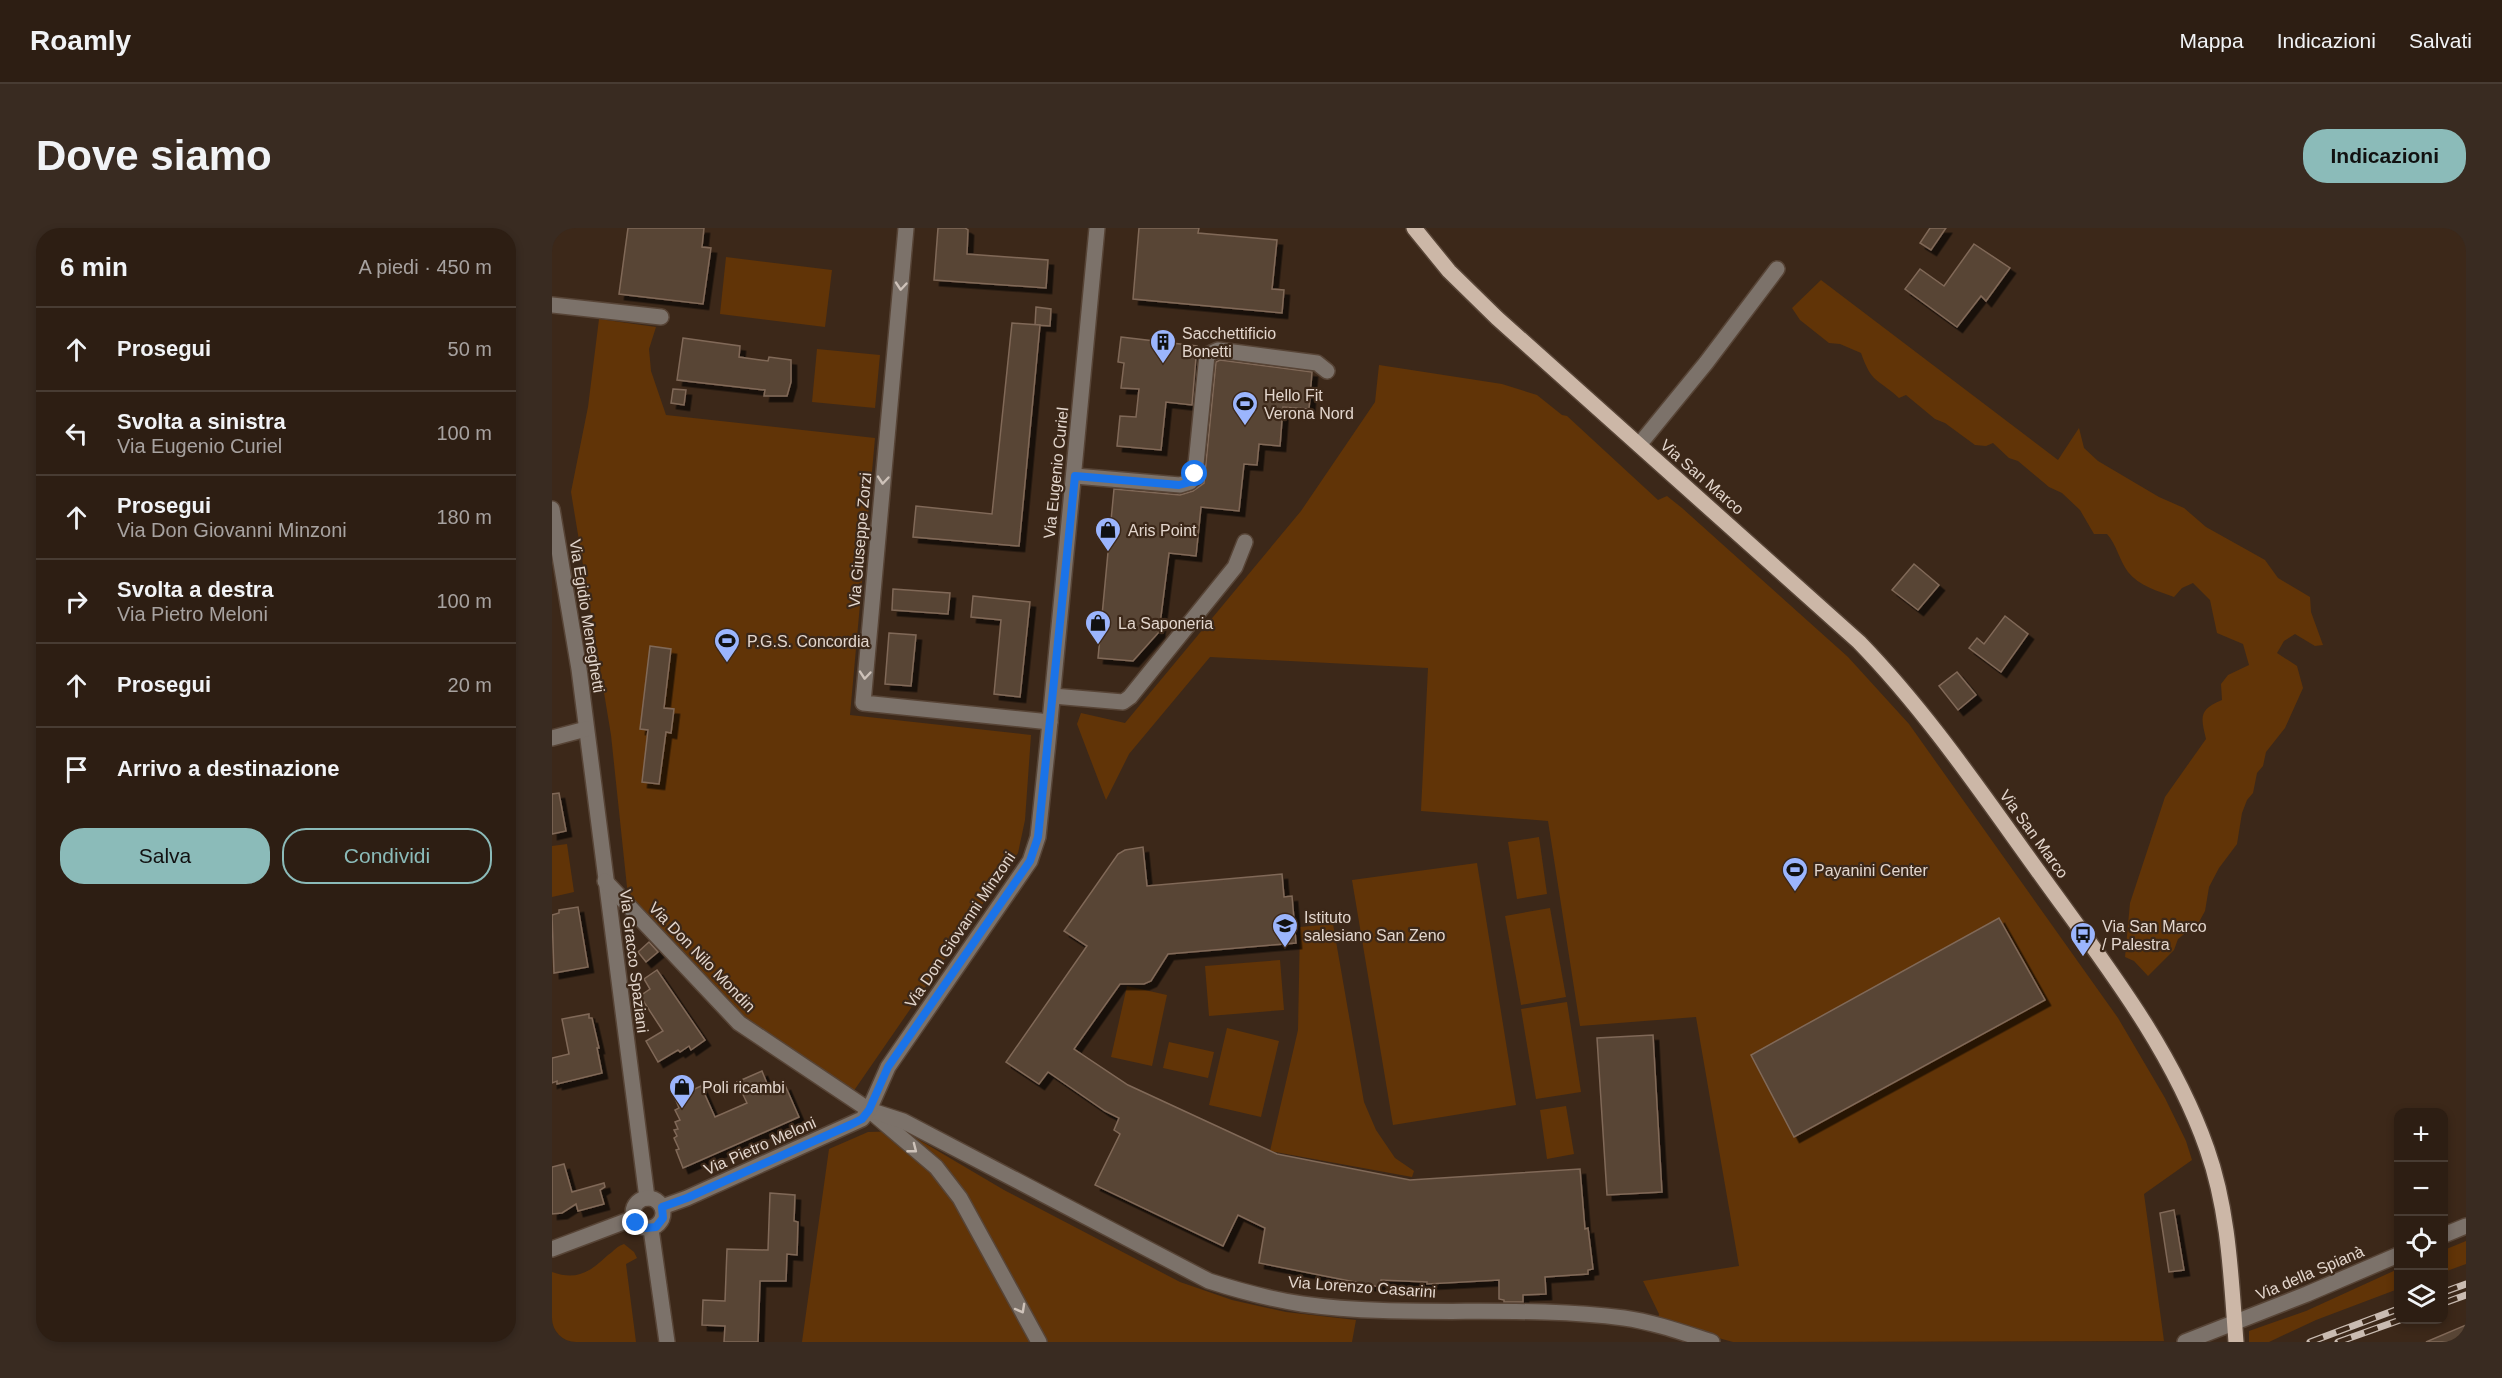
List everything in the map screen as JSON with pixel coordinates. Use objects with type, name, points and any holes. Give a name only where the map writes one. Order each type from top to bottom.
[{"type":"main road","name":"Via San Marco","points":[[1414,228],[1449,271],[1481,302],[1834,620],[1883,667],[1931,724],[1974,781],[2133,1007],[2176,1076],[2208,1152],[2217,1182],[2225,1228],[2236,1342]]},
{"type":"street","name":"Via Giuseppe Zorzi","points":[[906,228],[863,703],[1050,722]]},
{"type":"street","name":"Via Eugenio Curiel","points":[[1050,722],[1097,228]]},
{"type":"street","name":"Via San Marco","points":[[1639,445],[1707,363],[1777,269]]},
{"type":"street","points":[[552,305],[660,317]]},
{"type":"street","points":[[1075,476],[1179,485],[1190,482],[1195,474],[1207,355],[1212,352],[1218,350],[1317,363],[1328,371]]},
{"type":"street","name":"Via Egidio Meneghetti","points":[[552,509],[579,669],[586,729]]},
{"type":"street","points":[[1053,696],[1123,702],[1130,697],[1235,567],[1245,542]]},
{"type":"street","name":"Via Don Giovanni Minzoni","points":[[869,1110],[888,1067],[1030,861],[1038,837],[1050,722]]},
{"type":"street","points":[[552,738],[586,729]]},
{"type":"street","name":"Via Gracco Spaziani","points":[[586,729],[647,1198]]},
{"type":"street","name":"Via Don Nilo Mondin","points":[[605,881],[739,1023],[869,1110]]},
{"type":"street","points":[[869,1110],[936,1167],[960,1198],[1040,1342]]},
{"type":"street","name":"Via Pietro Meloni","points":[[662,1207],[852,1124],[862,1119],[869,1110]]},
{"type":"street","name":"Via Lorenzo Casarini","points":[[869,1110],[903,1121],[1209,1281],[1254,1295],[1303,1304],[1367,1309],[1542,1311],[1626,1319],[1712,1342]]},
{"type":"street","points":[[647,1198],[656,1200],[662,1207],[663,1218],[651,1229],[641,1227],[634,1218],[634,1208],[641,1200],[647,1198]]},
{"type":"street","points":[[552,1249],[634,1218]]},
{"type":"street","points":[[2448,1233],[2466,1226]]},
{"type":"street","points":[[651,1229],[667,1342]]},
{"type":"street","name":"Via della Spianà","points":[[2235,1324],[2394,1257]]},
{"type":"street","points":[[2185,1342],[2235,1324]]},
{"type":"shaded area","points":[[726,257],[832,270],[825,327],[720,314]]},
{"type":"shaded area","points":[[1821,280],[2058,460],[2079,428],[2084,448],[2098,461],[2159,497],[2184,508],[2206,527],[2265,560],[2278,578],[2310,597],[2311,612],[2323,645],[2315,646],[2295,634],[2284,641],[2277,653],[2297,666],[2303,688],[2285,728],[2266,752],[2263,766],[2257,773],[2253,793],[2247,800],[2242,813],[2237,844],[2219,868],[2209,887],[2205,911],[2199,922],[2178,939],[2174,950],[2148,976],[2134,961],[2125,957],[2130,903],[2165,797],[2206,739],[2203,725],[2205,711],[2222,700],[2221,684],[2228,675],[2249,665],[2243,644],[2217,633],[2210,600],[2193,583],[2182,588],[2174,597],[2149,588],[2132,577],[2107,534],[2094,534],[2080,510],[2062,493],[2049,487],[2018,461],[2009,458],[1993,443],[1986,446],[1975,445],[1945,423],[1935,419],[1906,395],[1899,398],[1872,375],[1861,353],[1840,344],[1829,343],[1800,320],[1792,308]]},
{"type":"shaded area","name":"P.G.S. Concordia","points":[[599,319],[656,327],[649,349],[651,371],[666,415],[875,438],[850,715],[1031,735],[1025,820],[1018,853],[853,1092],[746,1020],[686,959],[633,899],[627,887],[611,735],[571,492],[588,407]]},
{"type":"shaded area","points":[[817,349],[880,355],[875,408],[812,402]]},
{"type":"shaded area","name":"Payanini Center","points":[[1379,365],[1502,384],[1537,395],[1562,415],[1567,416],[1658,500],[1667,496],[1682,508],[1848,657],[1909,724],[2118,1018],[2165,1098],[2186,1141],[2192,1160],[2144,1194],[2164,1341],[1733,1342],[1657,1321],[1659,1314],[1643,1281],[1739,1266],[1696,1017],[1580,1026],[1548,821],[1421,811],[1428,668],[1210,657],[1129,754],[1106,800],[1077,724],[1081,713],[1125,723],[1301,511],[1375,402]]},
{"type":"shaded area","points":[[1539,837],[1547,894],[1517,899],[1508,842]]},
{"type":"shaded area","points":[[567,844],[574,892],[552,897],[552,846]]},
{"type":"shaded area","points":[[1477,863],[1516,1105],[1393,1125],[1352,880]]},
{"type":"shaded area","points":[[1550,908],[1566,997],[1521,1005],[1505,916]]},
{"type":"shaded area","points":[[1333,924],[1364,1102],[1376,1130],[1395,1158],[1414,1171],[1412,1177],[1270,1151],[1298,1030],[1300,927]]},
{"type":"shaded area","points":[[1280,960],[1284,1010],[1209,1016],[1205,966]]},
{"type":"shaded area","points":[[1127,986],[1167,995],[1152,1066],[1111,1057]]},
{"type":"shaded area","points":[[1567,1002],[1581,1092],[1536,1099],[1521,1009]]},
{"type":"shaded area","points":[[1227,1028],[1279,1041],[1261,1117],[1209,1105]]},
{"type":"shaded area","points":[[1169,1042],[1214,1052],[1208,1078],[1163,1068]]},
{"type":"shaded area","points":[[1566,1106],[1574,1154],[1547,1159],[1540,1110]]},
{"type":"shaded area","points":[[904,1131],[1004,1190],[1180,1282],[1232,1300],[1286,1312],[1356,1320],[1352,1342],[802,1342],[829,1149],[868,1132]]},
{"type":"shaded area","points":[[2466,1241],[2466,1264],[2448,1271],[2448,1248]]},
{"type":"shaded area","points":[[624,1244],[634,1252],[637,1258],[626,1264],[636,1342],[552,1342],[552,1272],[569,1276],[583,1273]]},
{"type":"shaded area","points":[[2394,1271],[2394,1291],[2316,1320],[2269,1342],[2249,1342],[2249,1331],[2306,1311]]},
{"type":"building","points":[[628,228],[704,228],[702,247],[711,248],[703,304],[619,294]]},
{"type":"building","points":[[938,228],[968,230],[967,254],[1048,260],[1046,288],[934,280]]},
{"type":"building","points":[[1139,228],[1199,228],[1198,233],[1277,240],[1272,289],[1284,290],[1282,313],[1133,299]]},
{"type":"building","points":[[1930,228],[1946,228],[1931,250],[1920,243]]},
{"type":"building","points":[[1974,244],[2010,268],[1986,301],[1981,296],[1957,327],[1905,289],[1920,269],[1944,286]]},
{"type":"building","points":[[1036,307],[1051,309],[1050,326],[1035,325]]},
{"type":"building","points":[[1012,323],[1040,325],[1019,546],[913,537],[916,506],[992,514]]},
{"type":"building","points":[[1121,337],[1197,346],[1192,405],[1166,402],[1161,450],[1117,446],[1120,416],[1136,417],[1139,389],[1121,388],[1124,363],[1118,362]]},
{"type":"building","points":[[683,338],[740,346],[739,357],[768,361],[769,357],[791,360],[791,382],[787,396],[764,396],[765,390],[677,380]]},
{"type":"building","points":[[1220,360],[1312,372],[1309,409],[1283,407],[1280,446],[1259,444],[1257,465],[1244,464],[1239,511],[1201,507],[1196,556],[1169,553],[1159,632],[1133,661],[1098,658],[1114,489],[1180,495],[1193,491],[1204,483],[1216,362]]},
{"type":"building","points":[[673,389],[686,390],[684,405],[671,403]]},
{"type":"building","points":[[1914,564],[1939,585],[1918,610],[1892,590]]},
{"type":"building","points":[[893,589],[950,593],[948,614],[892,610]]},
{"type":"building","points":[[973,596],[1030,602],[1020,697],[994,694],[1001,620],[971,617]]},
{"type":"building","points":[[2005,616],[2028,634],[2001,672],[1969,648],[1977,638],[1984,644]]},
{"type":"building","points":[[889,633],[916,635],[911,686],[885,684]]},
{"type":"building","points":[[650,646],[671,649],[664,708],[674,709],[671,733],[666,732],[659,784],[642,782],[648,730],[640,729]]},
{"type":"building","points":[[1957,672],[1976,695],[1958,710],[1939,686]]},
{"type":"building","points":[[559,793],[566,831],[552,834],[552,794]]},
{"type":"building","points":[[1143,847],[1147,886],[1282,874],[1284,897],[1292,896],[1296,943],[1168,954],[1151,981],[1144,984],[1120,984],[1074,1049],[1128,1085],[1277,1154],[1410,1180],[1580,1169],[1585,1229],[1588,1228],[1593,1269],[1588,1270],[1588,1274],[1545,1277],[1546,1294],[1523,1295],[1523,1302],[1504,1302],[1499,1299],[1499,1280],[1427,1284],[1427,1282],[1381,1280],[1380,1287],[1259,1263],[1265,1228],[1238,1215],[1223,1246],[1095,1185],[1120,1134],[1114,1130],[1119,1118],[1048,1072],[1039,1084],[1006,1062],[1087,946],[1064,931],[1118,854],[1125,850]]},
{"type":"building","points":[[578,907],[588,967],[554,973],[552,915],[559,913],[559,910]]},
{"type":"building","points":[[1999,918],[2045,1000],[1794,1137],[1751,1055]]},
{"type":"building","points":[[649,942],[658,952],[646,962],[638,952]]},
{"type":"building","points":[[657,970],[705,1040],[691,1050],[689,1046],[680,1052],[678,1050],[658,1062],[646,1041],[663,1031],[640,996],[650,989],[644,979]]},
{"type":"building","points":[[589,1014],[599,1048],[597,1048],[602,1073],[557,1084],[557,1081],[552,1083],[552,1058],[569,1054],[562,1019]]},
{"type":"building","points":[[1653,1035],[1662,1192],[1607,1195],[1597,1038]]},
{"type":"building","points":[[762,1071],[770,1091],[785,1085],[799,1117],[683,1168],[674,1138],[677,1136],[674,1130],[678,1129],[675,1122],[680,1120],[675,1110],[679,1108],[675,1098],[701,1086],[715,1117],[747,1103],[737,1082]]},
{"type":"building","points":[[564,1164],[572,1192],[604,1183],[605,1187],[600,1190],[604,1204],[578,1211],[576,1204],[562,1213],[552,1214],[552,1167]]},
{"type":"building","points":[[770,1193],[795,1195],[794,1221],[798,1222],[797,1255],[787,1254],[786,1281],[760,1281],[758,1342],[724,1342],[725,1326],[702,1325],[703,1300],[725,1301],[727,1249],[768,1250]]},
{"type":"building","points":[[2174,1210],[2184,1270],[2169,1272],[2160,1213]]},
{"type":"building","points":[[2466,1325],[2466,1342],[2426,1342]]},
{"type":"railway","points":[[2448,1291],[2466,1284]]},
{"type":"railway","points":[[2448,1302],[2466,1295]]},
{"type":"railway","points":[[2310,1342],[2394,1310]]},
{"type":"railway","points":[[2338,1342],[2394,1322]]},
{"type":"place","name":"Sacchettificio Bonetti","points":[[1163,365]]},
{"type":"place","name":"Hello Fit Verona Nord","points":[[1245,427]]},
{"type":"place","name":"Aris Point","points":[[1108,553]]},
{"type":"place","name":"La Saponeria","points":[[1098,646]]},
{"type":"place","name":"P.G.S. Concordia","points":[[727,664]]},
{"type":"place","name":"Payanini Center","points":[[1795,893]]},
{"type":"place","name":"Istituto salesiano San Zeno","points":[[1285,949]]},
{"type":"place","name":"Via San Marco / Palestra","points":[[2083,958]]},
{"type":"place","name":"Poli ricambi","points":[[682,1110]]},
{"type":"route","points":[[636,1223],[641,1227],[651,1229],[656,1227],[663,1218],[662,1207],[852,1124],[862,1119],[869,1110],[888,1067],[1030,861],[1038,837],[1075,476],[1179,485],[1190,482],[1195,474]]}]
